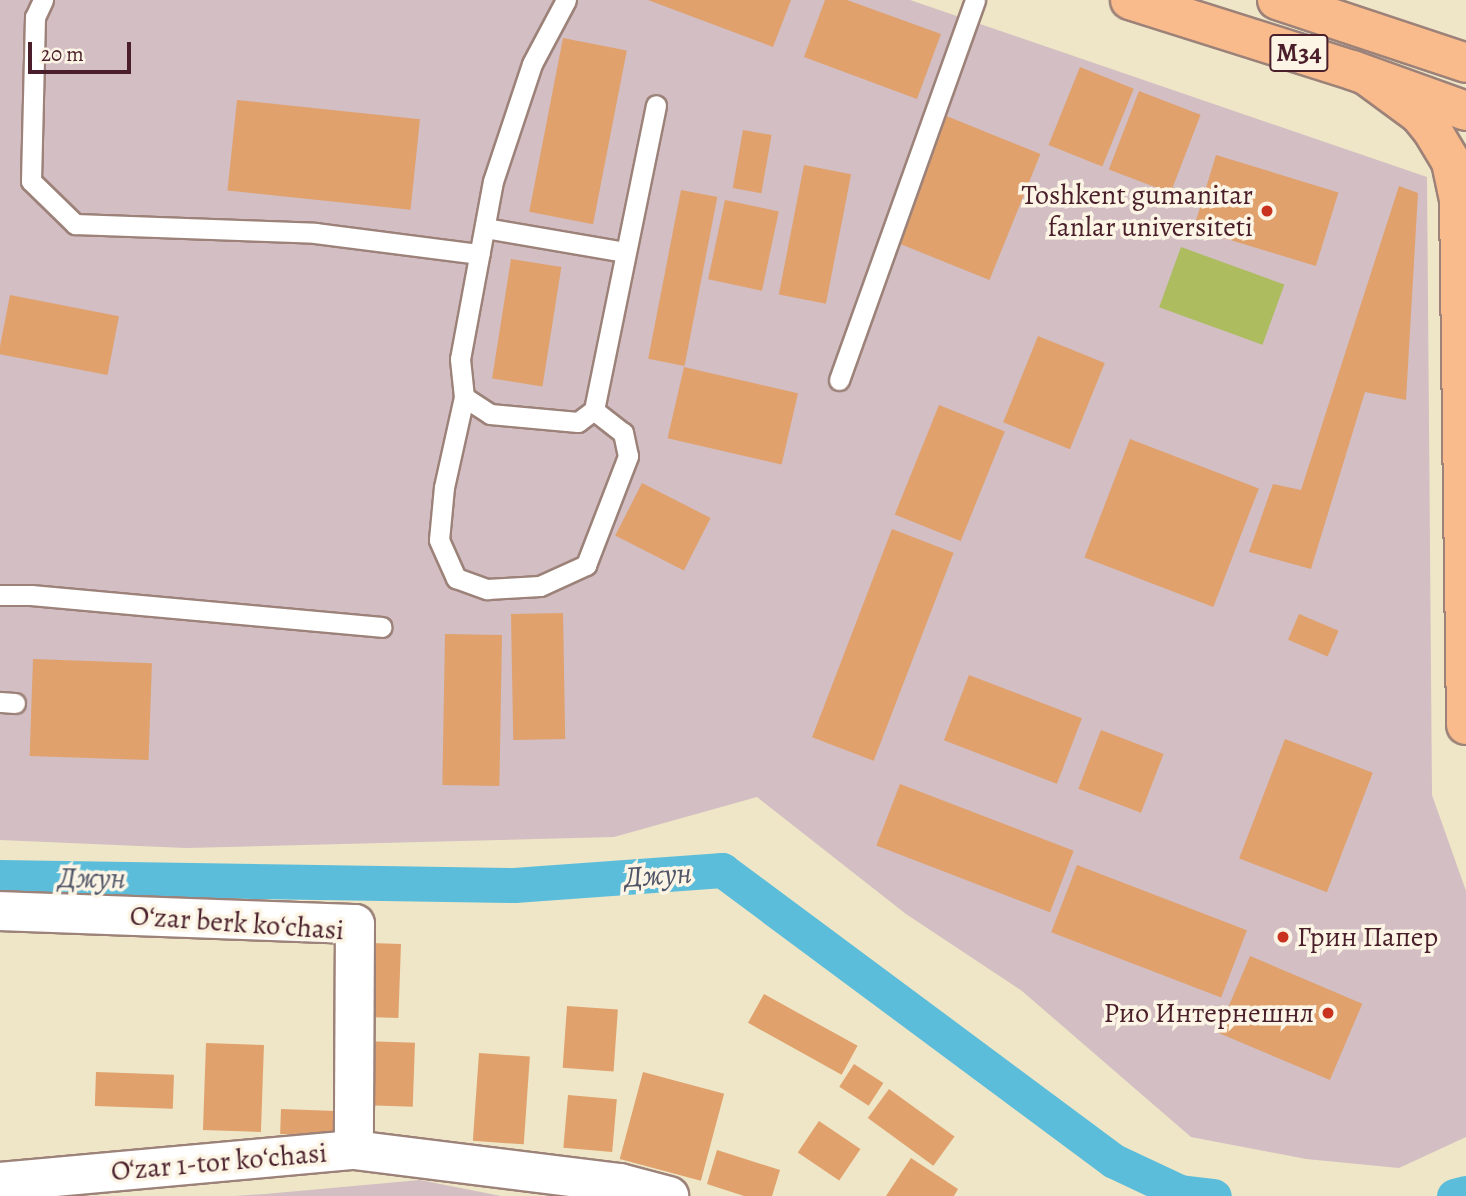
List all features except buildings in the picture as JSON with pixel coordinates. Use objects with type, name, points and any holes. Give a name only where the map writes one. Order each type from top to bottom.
[{"type":"main road","name":"M34","points":[[1130,0],[1367,76],[1466,111]]},
{"type":"main road","name":"M34","points":[[1277,0],[1466,63]]},
{"type":"main road","points":[[1367,76],[1410,107],[1432,130],[1451,162],[1459,201],[1466,725]]},
{"type":"street","name":"Oʻzar berk koʻchasi","points":[[0,911],[355,924],[354,1150]]},
{"type":"street","name":"O‘zar 1-tor koʻchasi","points":[[0,1182],[354,1150]]},
{"type":"street","points":[[354,1150],[620,1183],[669,1196]]},
{"type":"lane","points":[[43,0],[36,16],[31,181],[75,224],[315,233],[480,254]]},
{"type":"lane","points":[[566,0],[531,64],[493,180],[460,359],[464,397],[444,487],[439,540],[456,578],[487,589],[540,586],[586,565],[628,456],[623,433],[594,410]]},
{"type":"lane","points":[[839,380],[975,0]]},
{"type":"lane","points":[[464,397],[490,414],[578,422],[594,410],[656,105]]},
{"type":"lane","points":[[485,228],[625,251]]},
{"type":"lane","points":[[0,595],[31,595],[382,627]]},
{"type":"shaded area","points":[[0,0],[910,0],[1427,177],[1432,795],[1466,891],[1466,1137],[1399,1168],[1306,1159],[1191,1137],[1022,991],[906,914],[757,797],[614,837],[186,848],[0,840]]},
{"type":"shaded area","points":[[420,1180],[501,1196],[235,1196],[265,1194]]},
{"type":"green space","points":[[1181,247],[1284,285],[1262,345],[1159,307]]},
{"type":"waterway","name":"Джун","points":[[0,877],[514,885],[722,870],[1114,1161],[1180,1192],[1214,1196]]},
{"type":"waterway","name":"Джун","points":[[1454,1196],[1466,1193]]},
{"type":"place","name":"Toshkent gumanitar fanlar universiteti","points":[[1267,211]]},
{"type":"place","name":"Грин Папер","points":[[1283,937]]},
{"type":"place","name":"Рио Интернешнл","points":[[1328,1013]]}]
